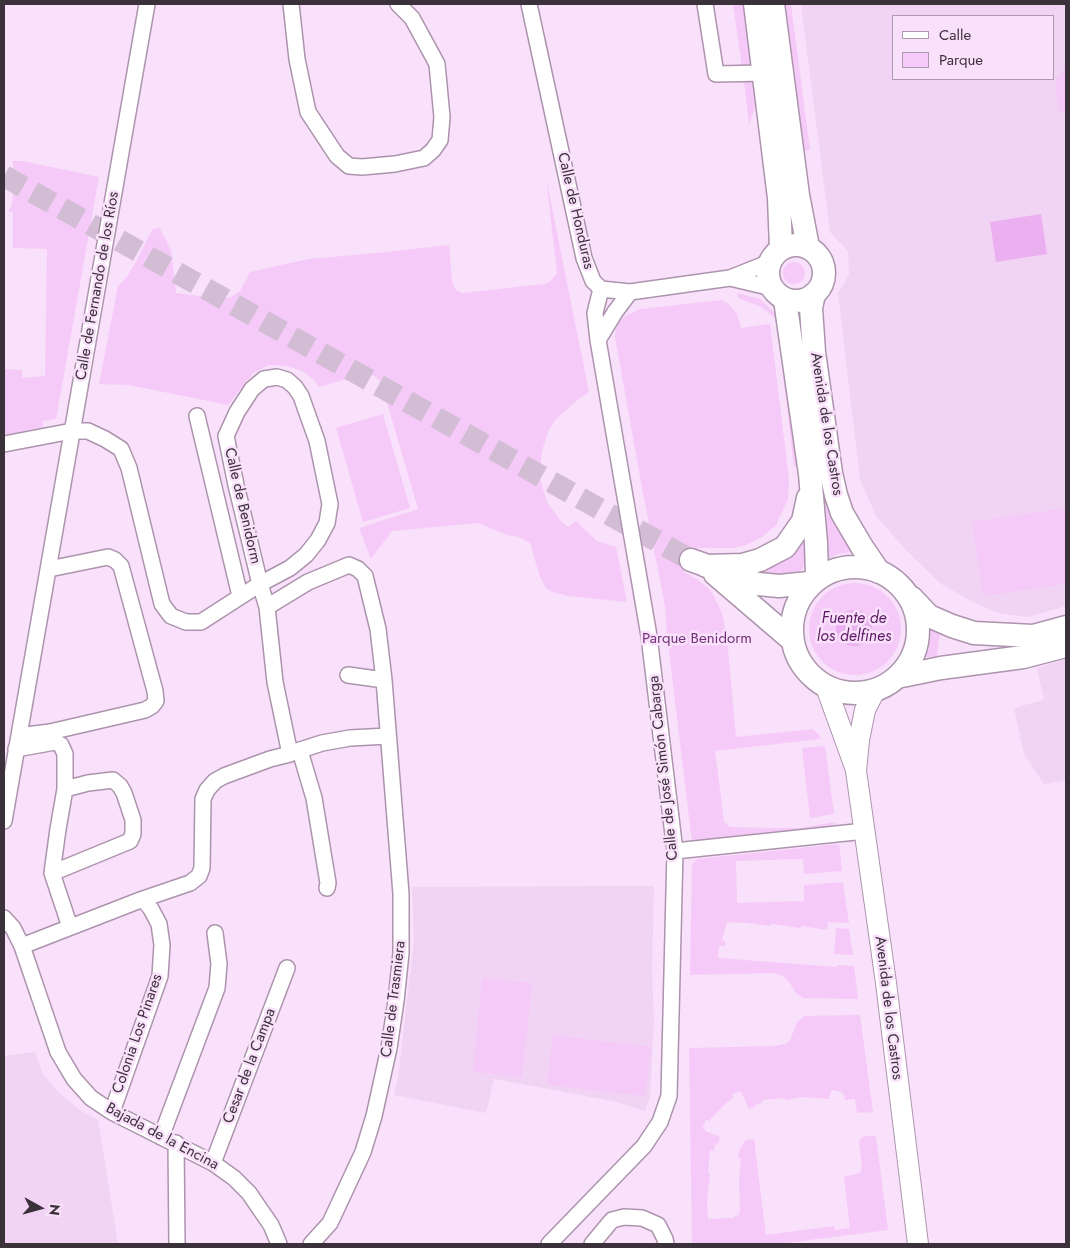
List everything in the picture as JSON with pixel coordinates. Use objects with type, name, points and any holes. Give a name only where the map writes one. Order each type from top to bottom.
[{"type":"main road","points":[[756,4],[779,198],[776,255],[768,273],[779,294],[804,300],[820,288],[824,277],[824,267],[819,256],[808,247],[798,244],[788,245],[776,255]]},
{"type":"main road","points":[[773,4],[798,195],[808,247]]},
{"type":"main road","name":"Avenida de los Castros","points":[[779,294],[811,485],[816,543],[813,580]]},
{"type":"main road","name":"Avenida de los Castros","points":[[814,294],[811,308],[814,352],[831,473],[836,495],[842,513],[879,572]]},
{"type":"main road","points":[[698,563],[742,565],[760,560],[785,546],[803,521],[811,485]]},
{"type":"main road","points":[[698,563],[758,584],[779,586],[813,580],[833,570],[854,566],[879,572],[894,580],[929,616],[974,633],[1033,636],[1066,627]]},
{"type":"main road","points":[[698,563],[792,640]]},
{"type":"main road","points":[[813,580],[799,596],[794,609],[792,640],[797,657],[807,672],[826,687],[845,693],[874,692],[897,676],[912,659],[918,640],[918,623],[914,607],[907,594]]},
{"type":"main road","points":[[897,676],[1023,657],[1066,646]]},
{"type":"main road","name":"Avenida de los Castros","points":[[826,687],[856,771],[886,983],[918,1244]]},
{"type":"main road","name":"Avenida de los Castros","points":[[856,771],[865,710],[874,692]]},
{"type":"street","name":"Calle de Fernando de los Ríos","points":[[4,821],[131,106],[147,4]]},
{"type":"street","points":[[291,4],[297,59],[308,112],[337,156],[349,166],[362,167],[395,164],[424,158],[434,150],[440,140],[442,117],[437,64],[412,18],[398,4]]},
{"type":"street","name":"Calle de Honduras","points":[[529,4],[584,258],[593,280],[601,289],[630,292],[730,278],[776,255]]},
{"type":"street","points":[[705,4],[716,74],[765,73]]},
{"type":"street","name":"Calle de Honduras","points":[[730,278],[779,294]]},
{"type":"street","name":"Calle de José Simón Cabarga","points":[[549,1244],[644,1146],[660,1122],[669,1096],[675,851],[649,636],[598,340],[596,313],[601,289]]},
{"type":"street","points":[[598,340],[630,292]]},
{"type":"street","name":"Calle de Benidorm","points":[[4,444],[72,431],[88,431],[121,449],[126,458],[162,604],[172,616],[186,622],[202,622],[240,596],[290,568],[306,555],[318,540],[327,522],[330,504],[317,441],[301,396],[287,380],[277,377],[264,379],[252,389],[237,412],[226,436],[260,584]]},
{"type":"street","name":"Calle de Benidorm","points":[[197,416],[240,596]]},
{"type":"street","points":[[18,742],[50,732],[145,710],[156,701],[155,691],[121,566],[115,560],[108,558],[49,569]]},
{"type":"street","name":"Calle de Trasmiera","points":[[267,607],[308,582],[349,565],[358,568],[365,576],[378,629],[384,680],[401,894],[401,954],[389,1048],[374,1116],[363,1152],[330,1223],[311,1244]]},
{"type":"street","points":[[260,584],[267,607],[275,682],[295,752],[314,798],[328,883],[327,888]]},
{"type":"street","points":[[348,675],[384,680]]},
{"type":"street","points":[[22,946],[143,899],[190,883],[199,876],[202,868],[203,799],[207,790],[215,781],[270,759],[322,743],[350,738],[388,736]]},
{"type":"street","points":[[18,742],[55,742],[61,745],[65,754],[65,789],[52,873],[70,927]]},
{"type":"street","points":[[52,873],[130,841],[133,834],[133,820],[124,793],[113,780],[88,782],[65,789]]},
{"type":"street","points":[[675,851],[864,831]]},
{"type":"street","name":"Colonia Los Pinares","points":[[112,1112],[160,976],[162,945],[159,924],[143,899]]},
{"type":"street","name":"Bajada de la Encina","points":[[4,918],[22,946],[58,1052],[74,1079],[91,1098],[112,1112],[213,1163],[234,1178],[249,1193],[270,1225],[279,1244]]},
{"type":"street","points":[[161,1137],[217,988],[219,964],[215,933]]},
{"type":"street","name":"Cesar de la Campa","points":[[213,1163],[287,968]]},
{"type":"street","points":[[176,1143],[176,1244]]},
{"type":"street","points":[[592,1244],[612,1220],[624,1217],[642,1218],[658,1225],[666,1244]]},
{"type":"shaded area","points":[[801,4],[1066,4],[1066,606],[1028,617],[1002,614],[975,603],[941,584],[906,550],[876,516],[860,479],[838,293],[849,275],[848,251],[830,232]]},
{"type":"shaded area","points":[[1066,660],[1066,780],[1044,784],[1024,754],[1014,708],[1044,700],[1037,668]]},
{"type":"shaded area","points":[[654,886],[652,969],[654,1022],[650,1097],[645,1111],[613,1101],[494,1079],[486,1113],[394,1095],[398,1078],[414,941],[412,887]]},
{"type":"shaded area","points":[[35,1052],[43,1074],[58,1092],[80,1110],[98,1120],[118,1244],[4,1244],[4,1056]]},
{"type":"green space","points":[[733,4],[743,4],[751,66],[742,67]]},
{"type":"green space","points":[[782,4],[791,4],[810,150],[801,151]]},
{"type":"green space","points":[[1066,63],[1066,111],[1059,113],[1055,79],[1061,73]]},
{"type":"green space","points":[[753,80],[756,105],[749,124],[744,81]]},
{"type":"green space","points":[[13,161],[23,161],[99,177],[56,419],[43,421],[43,427],[4,435],[4,369],[22,370],[22,378],[45,376],[47,249],[13,248],[13,212],[8,211],[13,199]]},
{"type":"green space","points":[[546,178],[589,392],[555,420],[548,432],[542,451],[540,479],[547,502],[560,520],[568,527],[576,521],[597,541],[616,547],[627,602],[568,596],[553,592],[546,588],[540,577],[530,543],[516,536],[510,536],[478,523],[392,531],[371,559],[359,528],[418,509],[381,382],[376,377],[364,374],[319,387],[312,378],[302,371],[288,366],[269,365],[253,373],[228,405],[129,385],[99,384],[118,286],[135,264],[152,230],[159,227],[171,250],[176,293],[224,299],[240,291],[250,272],[309,259],[449,245],[452,280],[455,289],[462,293],[544,284],[550,282],[557,273]]},
{"type":"green space","points":[[790,262],[798,262],[805,269],[805,277],[798,284],[790,284],[783,277],[783,269]]},
{"type":"green space","points":[[737,293],[760,299],[776,314],[799,466],[794,467],[775,319],[759,306],[738,298]]},
{"type":"green space","name":"Parque Benidorm","points":[[722,300],[730,305],[737,314],[741,328],[770,324],[789,479],[788,499],[776,525],[762,537],[746,545],[734,548],[698,548],[684,572],[698,580],[711,591],[722,613],[727,639],[736,737],[813,729],[820,739],[715,751],[724,821],[730,827],[773,828],[800,828],[835,822],[836,828],[692,842],[665,606],[615,337],[618,323],[624,317],[640,309]]},
{"type":"green space","points":[[383,414],[410,508],[363,522],[336,428]]},
{"type":"green space","points":[[823,479],[842,535],[852,552],[837,554],[827,559],[827,535],[820,480]]},
{"type":"green space","points":[[1066,508],[1066,584],[983,596],[972,522]]},
{"type":"green space","points":[[806,527],[806,550],[803,569],[787,576],[761,577],[761,567]]},
{"type":"green space","points":[[855,583],[872,587],[887,597],[897,612],[901,629],[897,646],[887,661],[872,671],[855,675],[838,671],[823,661],[813,646],[809,629],[813,612],[823,597],[838,587]]},
{"type":"green space","points":[[930,629],[940,633],[937,657],[926,657]]},
{"type":"green space","points":[[825,746],[834,814],[810,818],[802,748]]},
{"type":"green space","points":[[839,844],[842,871],[804,874],[803,859],[736,861],[737,903],[804,901],[804,885],[843,882],[849,923],[828,922],[827,930],[801,926],[801,928],[771,924],[770,926],[727,922],[722,940],[725,941],[725,946],[719,946],[718,958],[837,967],[837,965],[854,966],[858,999],[803,998],[795,992],[783,976],[774,973],[690,975],[692,864],[697,859]]},
{"type":"green space","points":[[836,928],[849,929],[853,955],[834,954]]},
{"type":"green space","points":[[482,978],[532,983],[522,1077],[473,1072]]},
{"type":"green space","points":[[860,1015],[873,1112],[857,1113],[855,1099],[845,1100],[841,1092],[834,1090],[831,1091],[829,1099],[803,1097],[785,1100],[785,1098],[762,1100],[762,1103],[749,1109],[742,1094],[743,1092],[741,1093],[740,1091],[732,1095],[733,1098],[709,1121],[706,1120],[702,1128],[720,1137],[714,1151],[710,1150],[707,1201],[708,1219],[733,1218],[739,1215],[741,1159],[738,1156],[746,1140],[754,1139],[766,1235],[834,1226],[835,1230],[850,1228],[844,1177],[860,1173],[862,1166],[860,1139],[865,1136],[876,1136],[888,1230],[778,1244],[692,1244],[689,1048],[775,1046],[785,1044],[790,1040],[797,1022],[804,1016]]},
{"type":"green space","points":[[553,1035],[651,1047],[645,1096],[547,1085]]},
{"type":"water","points":[[1041,214],[1047,254],[996,262],[990,222]]},
{"type":"water","name":"Fuente de los delfines","points":[[854,610],[866,616],[872,628],[866,640],[854,646],[842,640],[836,628],[842,616]]},
{"type":"tunnel","points":[[4,176],[691,560]]}]
